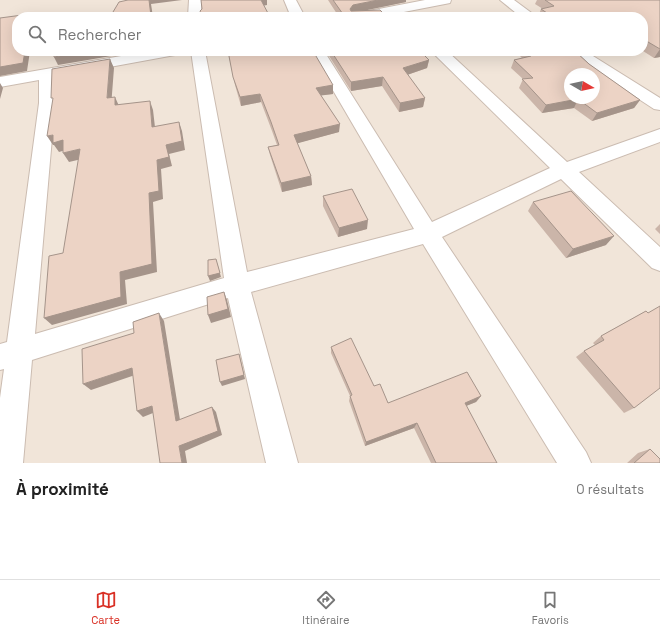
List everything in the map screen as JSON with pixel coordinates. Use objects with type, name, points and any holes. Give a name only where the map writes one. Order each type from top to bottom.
[{"type":"street","points":[[195,0],[195,12]]},
{"type":"street","points":[[290,0],[296,12]]},
{"type":"street","points":[[386,0],[397,10]]},
{"type":"street","points":[[386,12],[446,0]]},
{"type":"street","points":[[506,0],[523,12]]},
{"type":"street","points":[[0,82],[47,75],[148,56]]},
{"type":"street","points":[[199,56],[237,285],[282,463]]},
{"type":"street","points":[[321,56],[428,234],[575,463]]},
{"type":"street","points":[[443,56],[660,260]]},
{"type":"street","points":[[583,56],[660,105]]},
{"type":"street","points":[[7,463],[10,354],[47,103],[47,75]]},
{"type":"street","points":[[10,354],[237,285],[428,234],[564,170],[660,134]]},
{"type":"shaded area","points":[[0,0],[660,0],[660,463],[0,463]]},
{"type":"building","points":[[128,0],[149,0],[150,12],[113,12],[119,2]]},
{"type":"building","points":[[201,0],[261,0],[267,12],[200,12],[202,9]]},
{"type":"building","points":[[333,0],[378,0],[353,5],[350,9],[351,11],[380,10],[382,12],[341,12]]},
{"type":"building","points":[[545,0],[660,0],[660,49],[648,42],[648,12],[546,12],[541,9],[554,6]]},
{"type":"building","points":[[12,16],[12,56],[24,56],[23,63],[0,67],[0,18]]},
{"type":"building","points":[[229,56],[316,56],[333,85],[316,88],[340,124],[294,135],[311,176],[281,183],[268,147],[279,145],[260,94],[240,97],[233,77]]},
{"type":"building","points":[[334,56],[425,56],[429,60],[403,68],[425,98],[400,103],[383,77],[351,82]]},
{"type":"building","points":[[531,56],[580,56],[595,68],[564,68],[564,102],[546,105],[522,79],[533,78],[514,60]]},
{"type":"building","points":[[110,59],[107,98],[115,97],[115,105],[150,101],[152,127],[179,122],[182,141],[166,145],[169,157],[157,160],[159,191],[149,193],[152,264],[120,272],[121,297],[44,318],[49,256],[63,253],[80,149],[63,153],[63,140],[53,143],[53,135],[47,136],[53,98],[51,98],[52,69]]},
{"type":"building","points":[[600,72],[640,100],[597,113],[585,104],[600,104]]},
{"type":"building","points":[[352,189],[368,220],[339,228],[323,196]]},
{"type":"building","points":[[571,191],[614,236],[573,249],[533,202]]},
{"type":"building","points":[[216,259],[220,273],[208,276],[208,260]]},
{"type":"building","points":[[224,292],[228,309],[208,315],[207,297]]},
{"type":"building","points":[[660,306],[660,388],[634,408],[584,351],[604,340],[601,336],[646,311],[648,313]]},
{"type":"building","points":[[159,313],[176,421],[212,407],[218,431],[179,446],[182,463],[160,463],[152,406],[137,411],[132,368],[83,384],[82,349],[134,333],[133,322]]},
{"type":"building","points":[[351,338],[374,386],[380,384],[388,403],[467,372],[481,396],[465,403],[497,463],[436,463],[417,423],[366,442],[350,396],[352,395],[331,347]]},
{"type":"building","points":[[239,354],[244,375],[220,382],[216,360]]},
{"type":"building","points":[[650,449],[660,459],[660,463],[634,463]]}]
